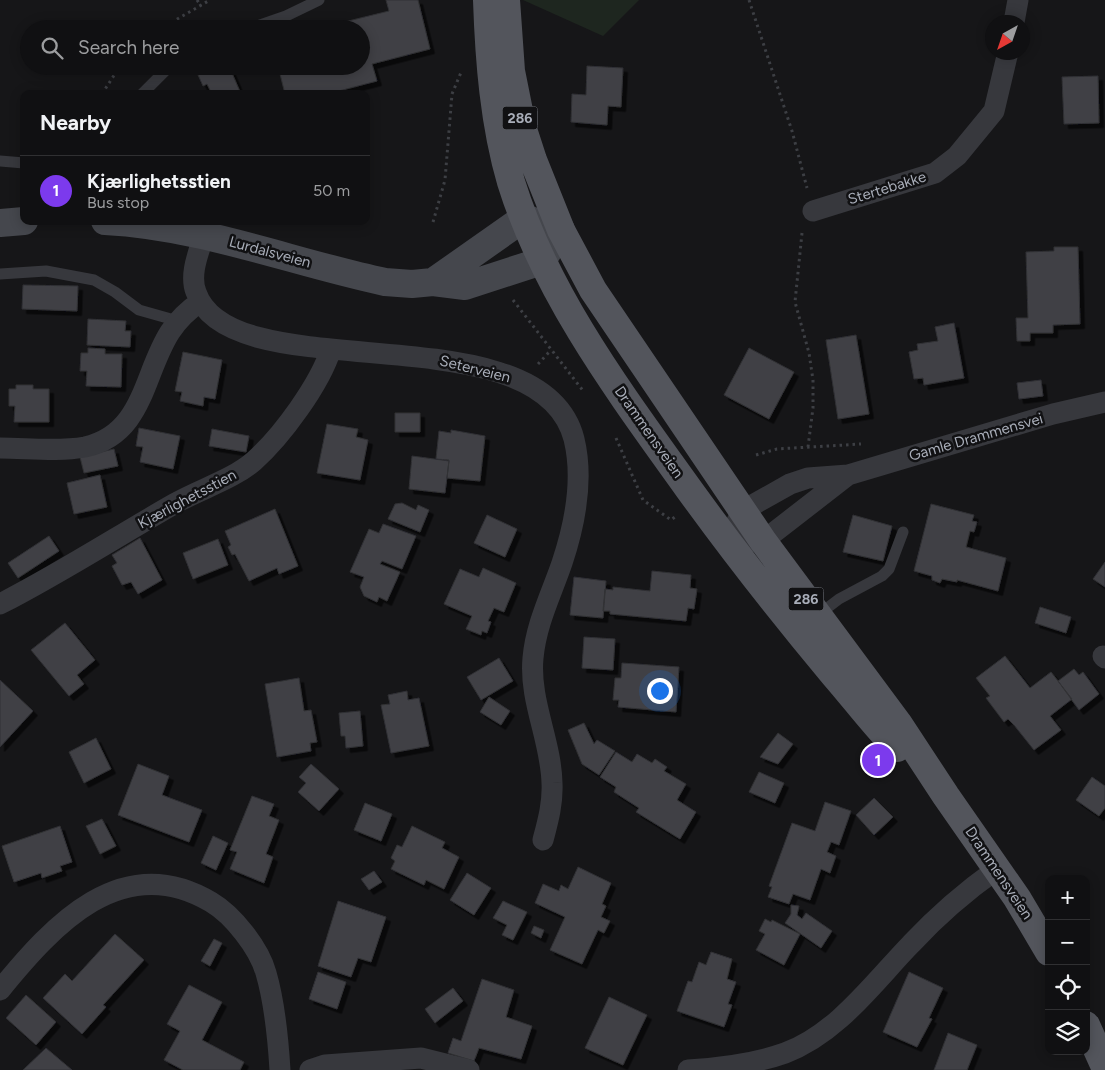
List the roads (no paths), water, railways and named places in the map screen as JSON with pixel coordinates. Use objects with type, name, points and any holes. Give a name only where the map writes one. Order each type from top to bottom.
[{"type":"main road","name":"Drammensveien","points":[[487,0],[491,69],[496,106],[511,181],[542,261],[575,322],[727,542],[807,623],[898,723],[946,796],[998,869],[1045,945]]},
{"type":"main road","name":"Drammensveien","points":[[506,0],[511,71],[522,126],[532,160],[561,230],[593,290],[610,317],[763,540],[807,623]]},
{"type":"main road","points":[[433,282],[524,218],[561,230],[542,261]]},
{"type":"main road","points":[[0,224],[20,222]]},
{"type":"main road","name":"Lurdalsveien","points":[[142,225],[204,235],[385,282],[412,284],[433,282],[464,286],[542,261]]},
{"type":"main road","points":[[1090,1035],[1105,1067]]},
{"type":"street","points":[[1015,15],[1018,0]]},
{"type":"street","name":"Stertebakke","points":[[813,211],[936,173],[957,156],[994,111],[1006,60]]},
{"type":"street","name":"Seterveien","points":[[204,235],[193,280],[200,302],[216,320],[237,331],[281,343],[426,357],[497,373],[540,392],[551,401],[568,422],[574,438],[577,458],[576,510],[562,564],[544,609],[533,659],[534,683],[552,782],[551,810],[543,840]]},
{"type":"street","points":[[0,448],[84,447],[112,436],[127,423],[136,410],[165,342],[178,321],[200,302]]},
{"type":"street","name":"Kjærlighetsstien","points":[[0,604],[186,498],[242,470],[254,461],[287,423],[319,379],[331,349]]},
{"type":"street","name":"Gamle Drammensvei","points":[[742,511],[775,491],[808,478],[848,475],[1053,414],[1105,402]]},
{"type":"street","name":"Gamle Drammensvei","points":[[763,540],[848,475]]},
{"type":"street","points":[[742,511],[727,542],[763,540]]},
{"type":"street","points":[[688,1070],[731,1067],[786,1052],[825,1032],[913,941],[968,890],[998,869]]},
{"type":"street","points":[[0,990],[36,946],[73,914],[108,893],[139,884],[170,885],[198,895],[223,910],[247,938],[266,971],[276,1020],[280,1070]]},
{"type":"street","points":[[310,1070],[325,1065],[421,1058],[470,1070]]},
{"type":"lane","points":[[274,20],[319,0]]},
{"type":"lane","points":[[146,90],[161,75]]},
{"type":"lane","points":[[0,161],[20,163]]},
{"type":"lane","points":[[0,274],[46,271],[94,280],[115,292],[139,310],[178,321]]},
{"type":"lane","points":[[807,623],[839,599],[882,576],[893,564],[903,532]]},
{"type":"place","name":"Kjærlighetsstien","points":[[878,760]]}]
